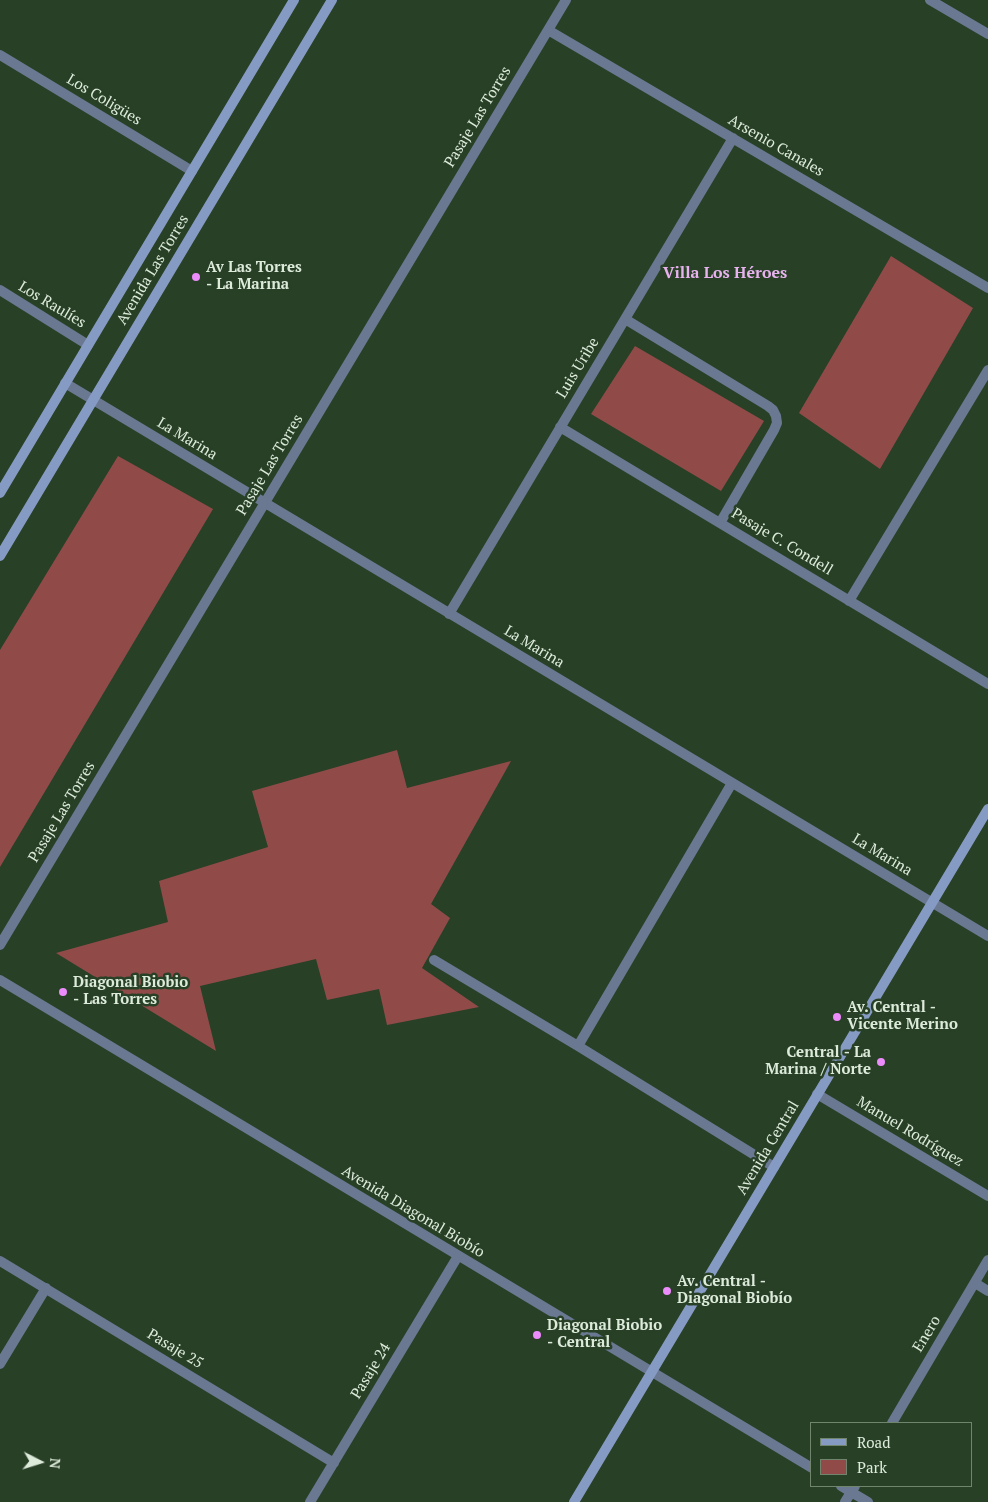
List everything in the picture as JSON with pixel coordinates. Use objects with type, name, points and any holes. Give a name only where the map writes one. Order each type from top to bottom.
[{"type":"street","name":"Avenida Las Torres","points":[[0,493],[294,0]]},
{"type":"street","name":"Avenida Las Torres","points":[[0,556],[332,0]]},
{"type":"street","name":"Pasaje Las Torres","points":[[0,945],[566,0]]},
{"type":"street","points":[[930,0],[988,34]]},
{"type":"street","name":"Arsenio Canales","points":[[548,30],[988,288]]},
{"type":"street","name":"Los Coligües","points":[[0,54],[192,171]]},
{"type":"street","name":"Luis Uribe","points":[[449,614],[733,138]]},
{"type":"street","name":"Los Raulíes","points":[[0,290],[88,344]]},
{"type":"street","points":[[625,319],[773,410],[777,423],[774,430],[720,523]]},
{"type":"street","points":[[849,600],[988,370]]},
{"type":"street","name":"La Marina","points":[[65,383],[988,936]]},
{"type":"street","name":"Pasaje C. Condell","points":[[560,427],[988,684]]},
{"type":"street","points":[[578,1046],[732,783]]},
{"type":"street","name":"Avenida Central","points":[[574,1502],[988,809]]},
{"type":"street","points":[[434,960],[774,1167]]},
{"type":"street","name":"Avenida Diagonal Biobío","points":[[0,980],[810,1467]]},
{"type":"street","name":"Manuel Rodríguez","points":[[817,1094],[988,1196]]},
{"type":"street","name":"Pasaje 24","points":[[310,1502],[458,1256]]},
{"type":"street","name":"Enero","points":[[893,1422],[988,1260]]},
{"type":"street","name":"Pasaje 25","points":[[0,1261],[334,1463]]},
{"type":"street","points":[[975,1283],[988,1290]]},
{"type":"street","points":[[0,1364],[46,1288]]},
{"type":"street","points":[[845,1502],[853,1489],[868,1502]]},
{"type":"green space","points":[[891,256],[973,308],[880,469],[799,413]]},
{"type":"green space","points":[[635,346],[764,421],[721,491],[591,414]]},
{"type":"green space","points":[[118,456],[213,509],[0,867],[0,650]]},
{"type":"green space","points":[[397,750],[407,788],[511,761],[431,904],[450,918],[422,968],[479,1007],[387,1025],[379,989],[327,1000],[316,959],[200,986],[216,1051],[56,953],[168,922],[159,881],[268,847],[252,791]]},
{"type":"place","name":"Av Las Torres - La Marina","points":[[196,277]]},
{"type":"place","name":"Diagonal Biobio - Las Torres","points":[[63,992]]},
{"type":"place","name":"Av. Central - Vicente Merino","points":[[837,1017]]},
{"type":"place","name":"Central - La Marina / Norte","points":[[881,1062]]},
{"type":"place","name":"Av. Central - Diagonal Biobío","points":[[667,1291]]},
{"type":"place","name":"Diagonal Biobio - Central","points":[[537,1335]]},
{"type":"district","name":"Villa Los Héroes","points":[[725,273]]}]
